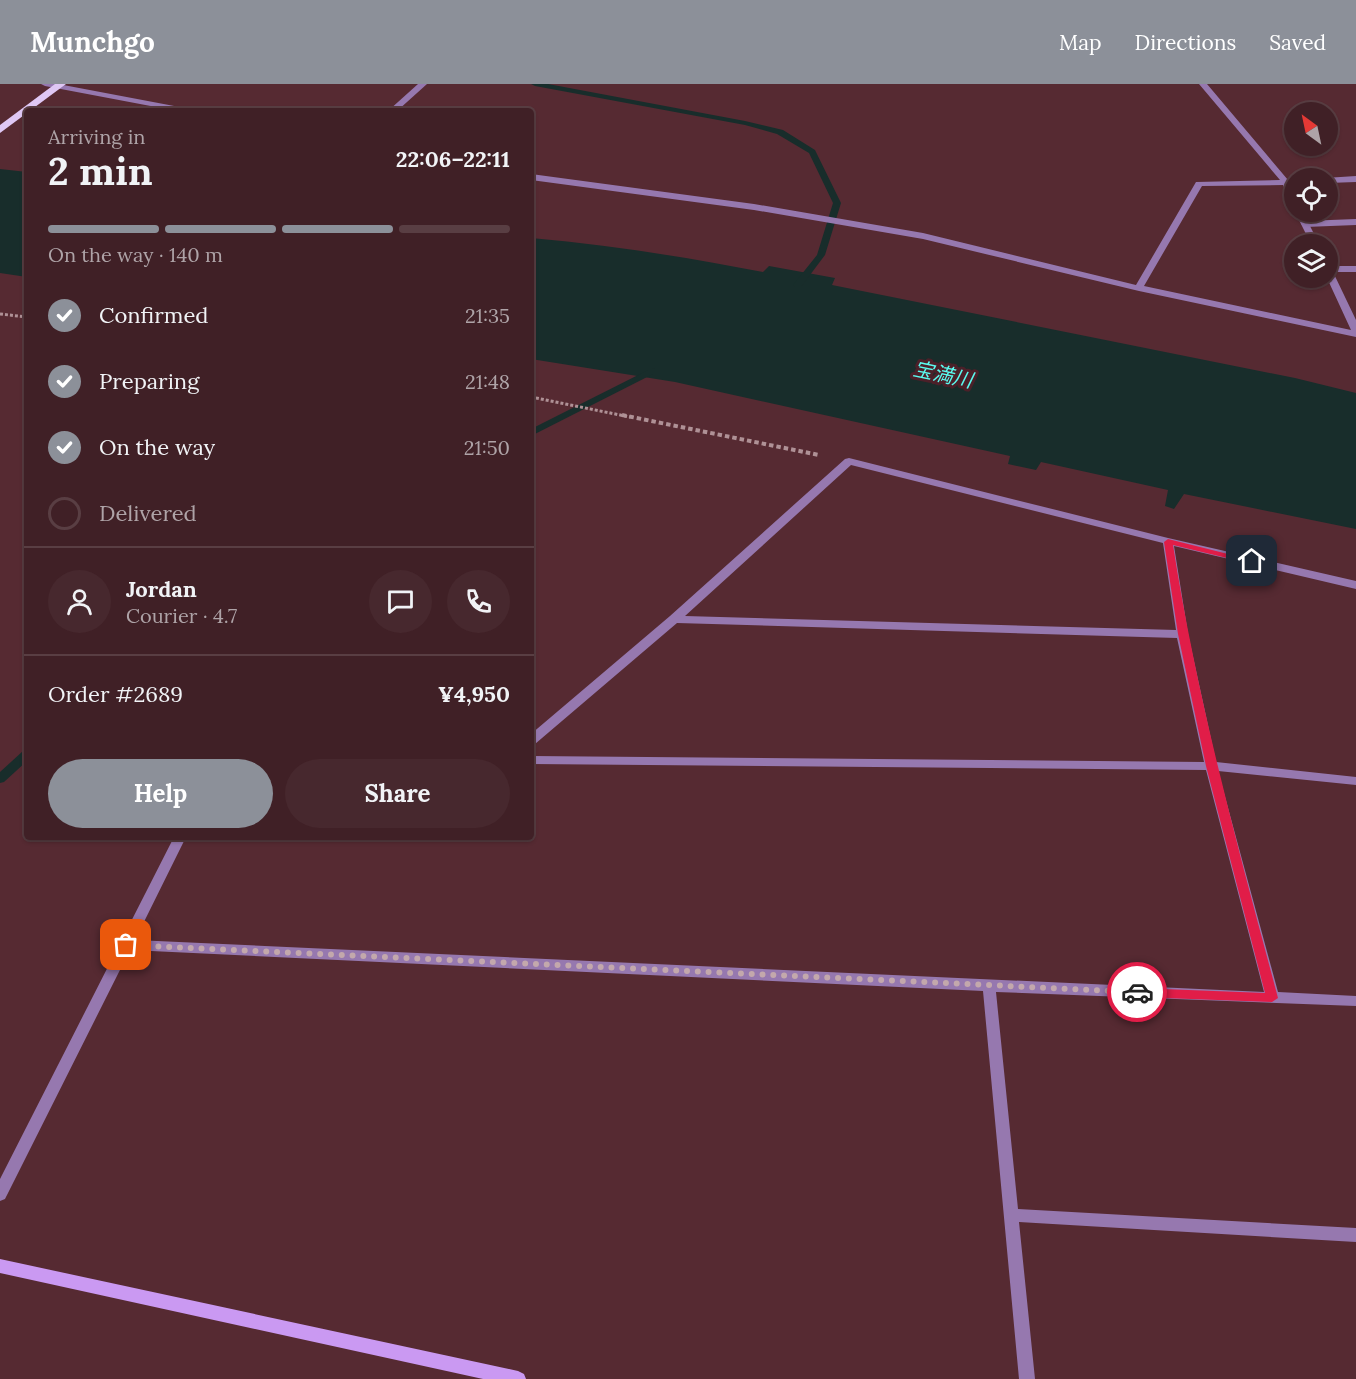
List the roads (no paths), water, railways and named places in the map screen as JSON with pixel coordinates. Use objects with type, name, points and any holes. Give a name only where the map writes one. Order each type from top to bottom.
[{"type":"main road","points":[[29,108],[60,85]]},
{"type":"main road","points":[[0,130],[24,112]]},
{"type":"street","points":[[45,84],[175,108]]},
{"type":"street","points":[[395,108],[423,84]]},
{"type":"street","points":[[1203,84],[1284,175]]},
{"type":"street","points":[[534,177],[754,207],[923,236],[1139,288],[1356,332]]},
{"type":"street","points":[[1338,180],[1356,179]]},
{"type":"street","points":[[1139,288],[1199,184],[1284,182]]},
{"type":"street","points":[[1310,234],[1305,224],[1356,222]]},
{"type":"street","points":[[1338,270],[1356,269]]},
{"type":"street","points":[[1336,288],[1356,332]]},
{"type":"street","points":[[534,738],[674,619],[849,461],[1168,542],[1356,585]]},
{"type":"street","points":[[1168,542],[1182,634],[1211,766],[1272,998]]},
{"type":"street","points":[[674,619],[1182,634]]},
{"type":"street","points":[[534,760],[1211,766],[1356,781]]},
{"type":"street","points":[[0,1194],[178,840]]},
{"type":"street","points":[[126,945],[1356,1001]]},
{"type":"street","points":[[989,986],[1027,1379]]},
{"type":"street","points":[[1011,1215],[1356,1235]]},
{"type":"street","points":[[0,1266],[518,1379]]},
{"type":"water","points":[[0,169],[24,172],[24,277],[0,273]]},
{"type":"water","name":"宝満川","points":[[534,238],[647,252],[763,272],[769,266],[835,278],[832,285],[1295,378],[1356,393],[1356,529],[1184,494],[1174,509],[1165,506],[1168,490],[1041,462],[1036,470],[1008,464],[1010,456],[675,382],[534,359]]},
{"type":"waterway","points":[[535,84],[745,123],[780,132],[812,152],[837,203],[821,255],[798,285]]},
{"type":"waterway","points":[[534,431],[652,371]]},
{"type":"waterway","points":[[0,779],[24,757]]}]
